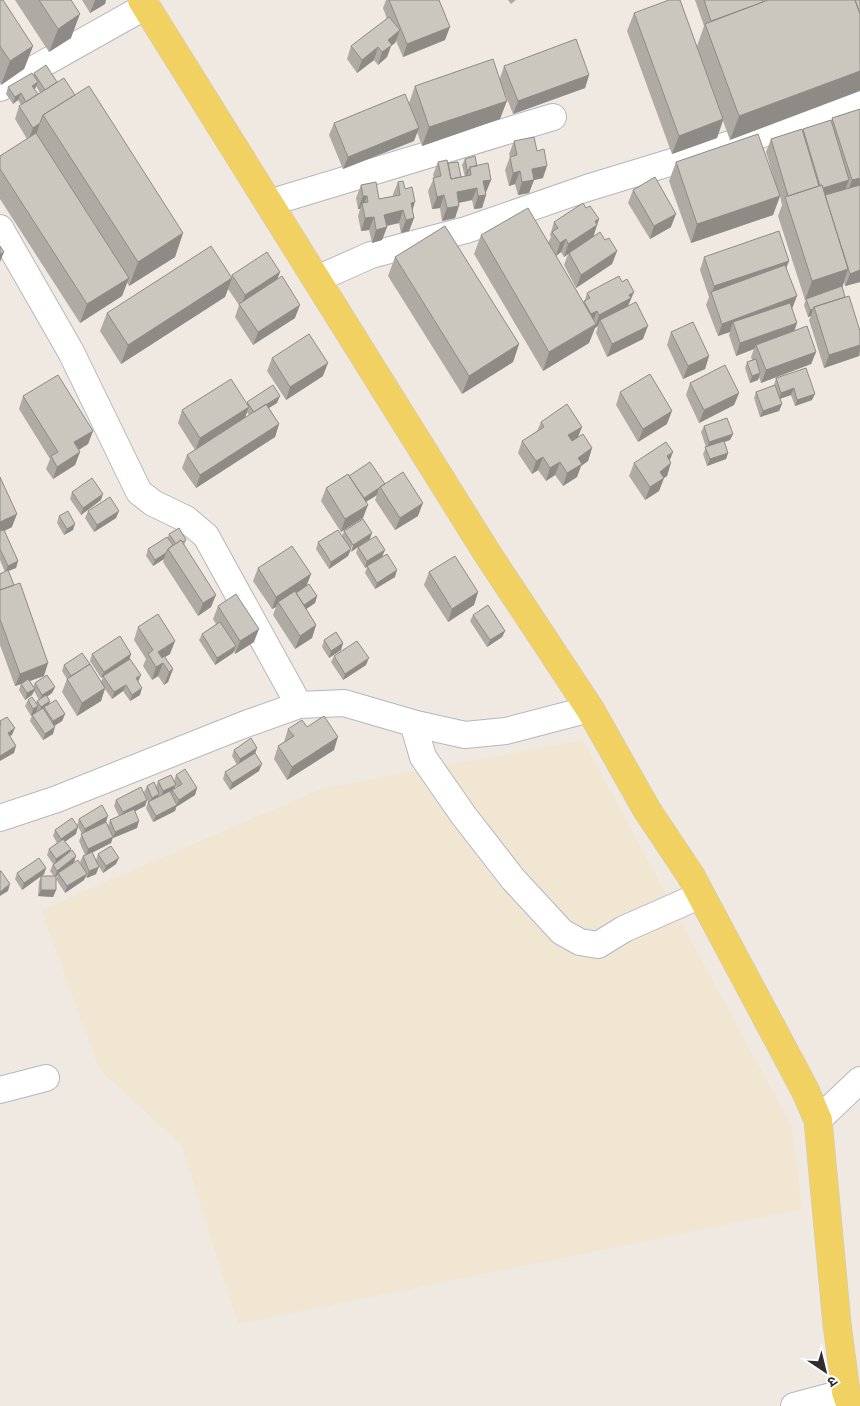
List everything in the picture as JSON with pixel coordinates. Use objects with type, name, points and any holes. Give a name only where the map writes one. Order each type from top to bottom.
[{"type":"main road","points":[[144,3],[487,553],[590,708],[647,810],[691,876],[805,1090],[818,1120],[837,1324],[848,1399]]},
{"type":"street","points":[[0,88],[144,3]]},
{"type":"street","points":[[317,280],[371,255],[466,230],[587,188],[724,136],[860,103]]},
{"type":"street","points":[[269,203],[553,117]]},
{"type":"street","points":[[0,228],[71,352],[139,492],[153,503],[186,519],[206,536],[299,705]]},
{"type":"street","points":[[0,818],[57,799],[243,725],[299,705],[344,702],[416,724],[465,735],[506,731],[590,708]]},
{"type":"street","points":[[416,724],[415,730],[423,757],[464,816],[513,879],[562,932],[580,942],[598,944],[701,895]]},
{"type":"street","points":[[0,1090],[46,1078]]},
{"type":"street","points":[[818,1120],[860,1080]]},
{"type":"street","points":[[794,1406],[848,1399]]},
{"type":"shaded area","points":[[583,740],[792,1127],[802,1209],[238,1324],[182,1146],[99,1069],[41,910],[321,789]]},
{"type":"building","points":[[0,0],[3,0],[33,46],[10,61],[0,46]]},
{"type":"building","points":[[39,0],[71,0],[80,14],[58,29]]},
{"type":"building","points":[[389,0],[439,0],[450,27],[407,44]]},
{"type":"building","points":[[669,0],[680,0],[723,119],[679,136],[634,13]]},
{"type":"building","points":[[704,0],[762,0],[763,2],[711,21]]},
{"type":"building","points":[[768,0],[855,0],[860,14],[860,71],[739,116],[705,24]]},
{"type":"building","points":[[855,0],[860,0],[860,14]]},
{"type":"building","points":[[389,17],[400,30],[388,40],[392,45],[382,52],[378,47],[362,60],[351,46]]},
{"type":"building","points":[[576,39],[589,75],[518,101],[504,66]]},
{"type":"building","points":[[493,59],[507,101],[429,127],[415,86]]},
{"type":"building","points":[[46,65],[57,82],[45,90],[34,73]]},
{"type":"building","points":[[32,73],[38,82],[32,86],[38,94],[26,102],[21,93],[15,97],[8,87]]},
{"type":"building","points":[[64,78],[75,95],[43,115],[40,123],[33,128],[19,106]]},
{"type":"building","points":[[89,86],[183,233],[138,262],[43,115]]},
{"type":"building","points":[[405,94],[419,128],[348,157],[334,123]]},
{"type":"building","points":[[860,109],[860,178],[852,180],[832,118]]},
{"type":"building","points":[[831,120],[849,180],[823,188],[822,185],[820,186],[803,129]]},
{"type":"building","points":[[802,129],[819,186],[788,196],[771,139]]},
{"type":"building","points":[[36,133],[129,278],[87,304],[0,169],[0,156]]},
{"type":"building","points":[[758,134],[780,196],[697,224],[676,162]]},
{"type":"building","points":[[534,137],[537,151],[544,149],[547,166],[532,169],[534,180],[522,182],[520,171],[513,173],[510,157],[517,155],[514,141]]},
{"type":"building","points":[[475,156],[477,166],[470,167],[467,170],[465,159]]},
{"type":"building","points":[[447,160],[451,179],[471,175],[470,167],[488,163],[491,180],[483,181],[486,195],[478,196],[477,188],[457,192],[459,206],[447,208],[444,195],[437,197],[433,178],[441,176],[438,162]]},
{"type":"building","points":[[458,162],[461,177],[451,179],[448,163]]},
{"type":"building","points":[[655,177],[676,214],[654,226],[633,190]]},
{"type":"building","points":[[403,181],[405,189],[412,187],[415,202],[411,203],[414,218],[406,220],[403,210],[384,215],[387,227],[376,230],[374,217],[365,218],[362,203],[368,202],[367,196],[363,196],[361,185],[376,182],[379,199],[400,195],[398,182]]},
{"type":"building","points":[[822,185],[848,269],[812,281],[785,197]]},
{"type":"building","points":[[860,185],[860,270],[850,274],[825,195]]},
{"type":"building","points":[[583,203],[586,208],[590,206],[599,219],[595,221],[597,225],[568,244],[566,239],[560,243],[552,232],[558,228],[554,222]]},
{"type":"building","points":[[528,208],[596,324],[549,352],[481,235]]},
{"type":"building","points":[[445,226],[519,344],[469,376],[395,257]]},
{"type":"building","points":[[779,231],[789,261],[714,286],[704,257]]},
{"type":"building","points":[[600,232],[605,240],[609,238],[617,251],[581,275],[569,253]]},
{"type":"building","points":[[0,246],[4,252],[0,254]]},
{"type":"building","points":[[211,246],[232,278],[128,345],[107,313]]},
{"type":"building","points":[[267,252],[280,272],[245,295],[232,275]]},
{"type":"building","points":[[785,265],[797,296],[722,324],[711,292]]},
{"type":"building","points":[[282,276],[300,305],[258,332],[239,304]]},
{"type":"building","points":[[619,276],[622,282],[627,279],[634,292],[629,295],[631,298],[599,315],[597,311],[591,314],[584,301],[590,298],[587,293]]},
{"type":"building","points":[[842,286],[845,297],[810,310],[806,299]]},
{"type":"building","points":[[849,296],[860,331],[860,345],[829,355],[814,307]]},
{"type":"building","points":[[636,302],[648,326],[612,344],[600,320]]},
{"type":"building","points":[[790,303],[797,323],[740,343],[733,322]]},
{"type":"building","points":[[693,322],[709,356],[688,366],[671,332]]},
{"type":"building","points":[[807,326],[816,352],[766,370],[756,345]]},
{"type":"building","points":[[309,334],[328,363],[290,387],[272,358]]},
{"type":"building","points":[[756,359],[760,373],[752,376],[747,362]]},
{"type":"building","points":[[725,365],[739,393],[704,410],[690,383]]},
{"type":"building","points":[[806,368],[815,394],[797,400],[794,388],[781,393],[776,378]]},
{"type":"building","points":[[650,374],[672,411],[643,429],[620,392]]},
{"type":"building","points":[[58,375],[93,431],[74,442],[80,452],[57,467],[51,456],[58,452],[23,396]]},
{"type":"building","points":[[231,379],[249,407],[200,438],[182,410]]},
{"type":"building","points":[[273,385],[280,396],[254,412],[247,402]]},
{"type":"building","points":[[775,385],[782,404],[763,411],[756,392]]},
{"type":"building","points":[[266,404],[279,424],[200,475],[187,455]]},
{"type":"building","points":[[567,404],[582,427],[568,435],[572,441],[583,434],[592,448],[578,458],[582,464],[567,473],[560,462],[550,468],[543,457],[536,461],[522,441],[544,427],[541,422]]},
{"type":"building","points":[[727,418],[733,434],[709,442],[704,426]]},
{"type":"building","points":[[724,441],[728,453],[710,459],[705,447]]},
{"type":"building","points":[[666,442],[673,452],[667,456],[671,463],[660,472],[664,478],[650,487],[634,463]]},
{"type":"building","points":[[370,462],[385,484],[364,498],[349,476]]},
{"type":"building","points":[[403,472],[423,503],[400,518],[380,487]]},
{"type":"building","points":[[348,474],[368,505],[345,519],[326,488]]},
{"type":"building","points":[[0,477],[17,514],[0,522]]},
{"type":"building","points":[[92,478],[103,494],[83,508],[72,492]]},
{"type":"building","points":[[110,497],[119,511],[97,525],[88,511]]},
{"type":"building","points":[[68,511],[75,524],[67,529],[59,516]]},
{"type":"building","points":[[363,519],[372,533],[353,545],[344,531]]},
{"type":"building","points":[[179,528],[186,540],[183,542],[181,540],[176,544],[169,534]]},
{"type":"building","points":[[4,530],[18,561],[8,566],[0,549],[0,531]]},
{"type":"building","points":[[338,530],[351,549],[331,562],[318,542]]},
{"type":"building","points":[[376,536],[385,550],[367,561],[358,547]]},
{"type":"building","points":[[167,537],[173,545],[166,553],[155,560],[148,549]]},
{"type":"building","points":[[181,540],[216,595],[203,603],[168,549]]},
{"type":"building","points":[[292,546],[311,574],[276,597],[258,568]]},
{"type":"building","points":[[387,554],[397,570],[377,583],[367,566]]},
{"type":"building","points":[[455,556],[478,592],[452,609],[429,572]]},
{"type":"building","points":[[8,570],[14,585],[0,590],[0,574]]},
{"type":"building","points":[[20,583],[48,663],[20,674],[0,619],[0,590]]},
{"type":"building","points":[[309,584],[317,596],[304,605],[296,593]]},
{"type":"building","points":[[295,591],[316,625],[300,636],[278,602]]},
{"type":"building","points":[[236,594],[259,629],[240,641],[218,606]]},
{"type":"building","points":[[488,605],[505,631],[490,640],[473,615]]},
{"type":"building","points":[[158,614],[175,641],[158,652],[162,658],[164,656],[173,669],[169,672],[163,663],[156,667],[148,654],[153,650],[138,627]]},
{"type":"building","points":[[220,622],[236,646],[217,658],[202,634]]},
{"type":"building","points":[[336,632],[343,643],[331,651],[324,640]]},
{"type":"building","points":[[120,636],[131,654],[104,672],[92,654]]},
{"type":"building","points":[[357,641],[369,658],[345,674],[334,656]]},
{"type":"building","points":[[82,653],[90,664],[71,676],[64,665]]},
{"type":"building","points":[[130,659],[141,675],[136,678],[142,688],[132,695],[126,685],[114,692],[103,676]]},
{"type":"building","points":[[90,664],[105,688],[82,703],[67,679]]},
{"type":"building","points":[[47,675],[55,687],[42,695],[35,683]]},
{"type":"building","points":[[28,679],[35,689],[27,693],[21,684]]},
{"type":"building","points":[[46,695],[50,701],[41,707],[37,701]]},
{"type":"building","points":[[32,697],[38,706],[33,709],[28,700]]},
{"type":"building","points":[[56,700],[65,714],[53,721],[44,707]]},
{"type":"building","points":[[43,708],[55,727],[45,734],[32,715]]},
{"type":"building","points":[[324,716],[338,737],[292,767],[278,746],[294,736],[288,729],[302,720],[307,727]]},
{"type":"building","points":[[7,717],[15,728],[8,733],[16,746],[0,756],[0,721]]},
{"type":"building","points":[[251,738],[257,748],[240,759],[234,750]]},
{"type":"building","points":[[255,753],[262,764],[232,783],[225,772]]},
{"type":"building","points":[[185,769],[197,788],[179,800],[172,790],[182,784],[176,775]]},
{"type":"building","points":[[171,775],[176,785],[163,791],[158,781]]},
{"type":"building","points":[[154,782],[159,794],[152,798],[147,786]]},
{"type":"building","points":[[141,787],[147,800],[123,812],[116,800]]},
{"type":"building","points":[[170,791],[177,805],[156,816],[148,802]]},
{"type":"building","points":[[102,805],[108,816],[85,829],[79,819]]},
{"type":"building","points":[[134,809],[139,821],[115,832],[110,820]]},
{"type":"building","points":[[72,818],[78,827],[61,839],[55,830]]},
{"type":"building","points":[[106,822],[113,837],[88,849],[81,834]]},
{"type":"building","points":[[63,839],[71,849],[56,859],[49,849]]},
{"type":"building","points":[[111,846],[119,858],[106,866],[98,854]]},
{"type":"building","points":[[72,850],[76,856],[57,871],[53,865]]},
{"type":"building","points":[[92,852],[99,867],[89,871],[83,856]]},
{"type":"building","points":[[39,858],[46,868],[24,883],[17,873]]},
{"type":"building","points":[[78,860],[87,874],[67,886],[58,873]]},
{"type":"building","points":[[0,871],[10,884],[0,892]]},
{"type":"building","points":[[41,876],[56,876],[56,890],[41,890]]}]
